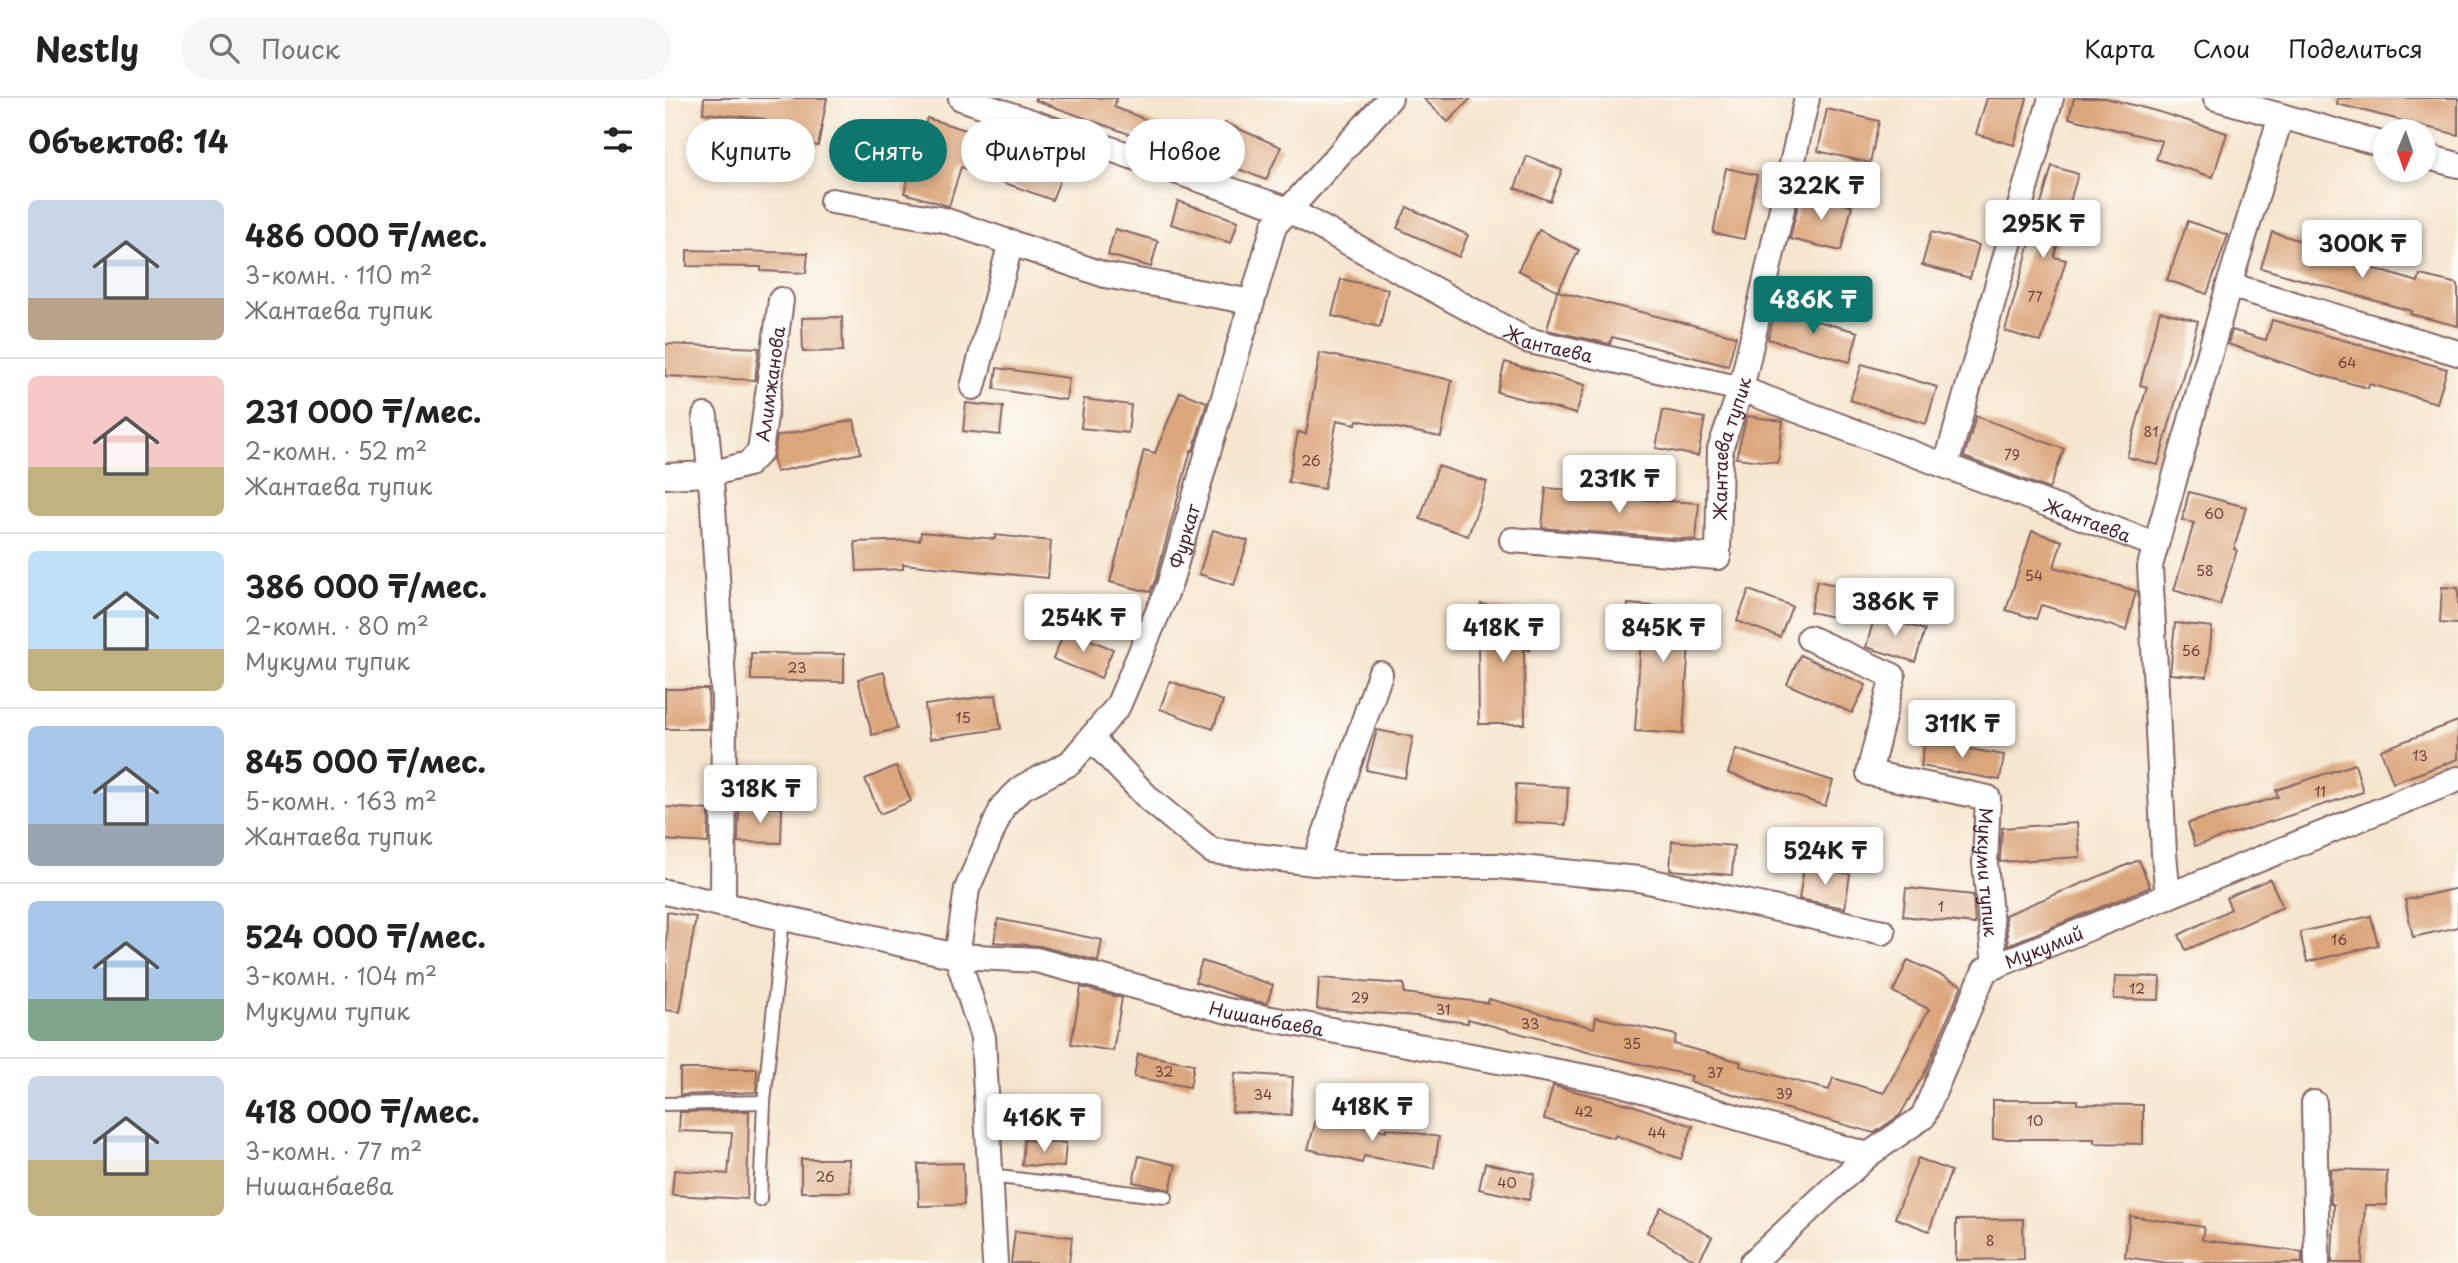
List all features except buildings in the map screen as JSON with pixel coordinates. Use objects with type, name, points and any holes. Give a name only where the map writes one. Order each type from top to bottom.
[{"type":"street","name":"Жантаева","points":[[961,98],[1289,210],[1526,340],[1741,389],[2156,545]]},
{"type":"street","name":"Фуркат","points":[[957,956],[968,889],[1003,806],[1023,787],[1070,763],[1118,706],[1169,586],[1274,226],[1390,98]]},
{"type":"street","name":"Жантаева тупик","points":[[1512,540],[1718,557],[1720,449],[1741,389],[1807,98]]},
{"type":"street","points":[[1946,465],[2051,98]]},
{"type":"street","points":[[2216,98],[2373,142]]},
{"type":"street","points":[[2168,896],[2150,566],[2229,285],[2281,116]]},
{"type":"street","points":[[2436,159],[2458,165]]},
{"type":"street","points":[[832,201],[944,219],[1105,275],[1252,302]]},
{"type":"street","points":[[973,387],[1011,242]]},
{"type":"street","points":[[2229,285],[2458,353]]},
{"type":"street","name":"Алимжанова","points":[[665,475],[710,474],[748,464],[760,452],[781,300]]},
{"type":"street","points":[[705,416],[724,701],[723,904]]},
{"type":"street","name":"Мукуми тупик","points":[[1809,638],[1893,676],[1869,773],[1988,798],[1985,863],[1995,966]]},
{"type":"street","points":[[1315,863],[1380,674]]},
{"type":"street","points":[[1091,738],[1149,799],[1212,851],[1315,863],[1367,866],[1498,866],[1639,878],[1883,932]]},
{"type":"street","name":"Мукумий","points":[[1752,1263],[1868,1156],[1923,1117],[1985,970],[2458,779]]},
{"type":"street","name":"Нишанбаева","points":[[665,892],[957,956],[1037,960],[1228,1011],[1618,1083],[1868,1156]]},
{"type":"street","points":[[957,956],[983,1037],[995,1263]]},
{"type":"street","points":[[2314,1102],[2317,1263]]},
{"type":"lane","points":[[760,1200],[764,1102],[783,918]]},
{"type":"lane","points":[[665,1104],[764,1102]]},
{"type":"lane","points":[[990,1175],[1166,1197]]}]
